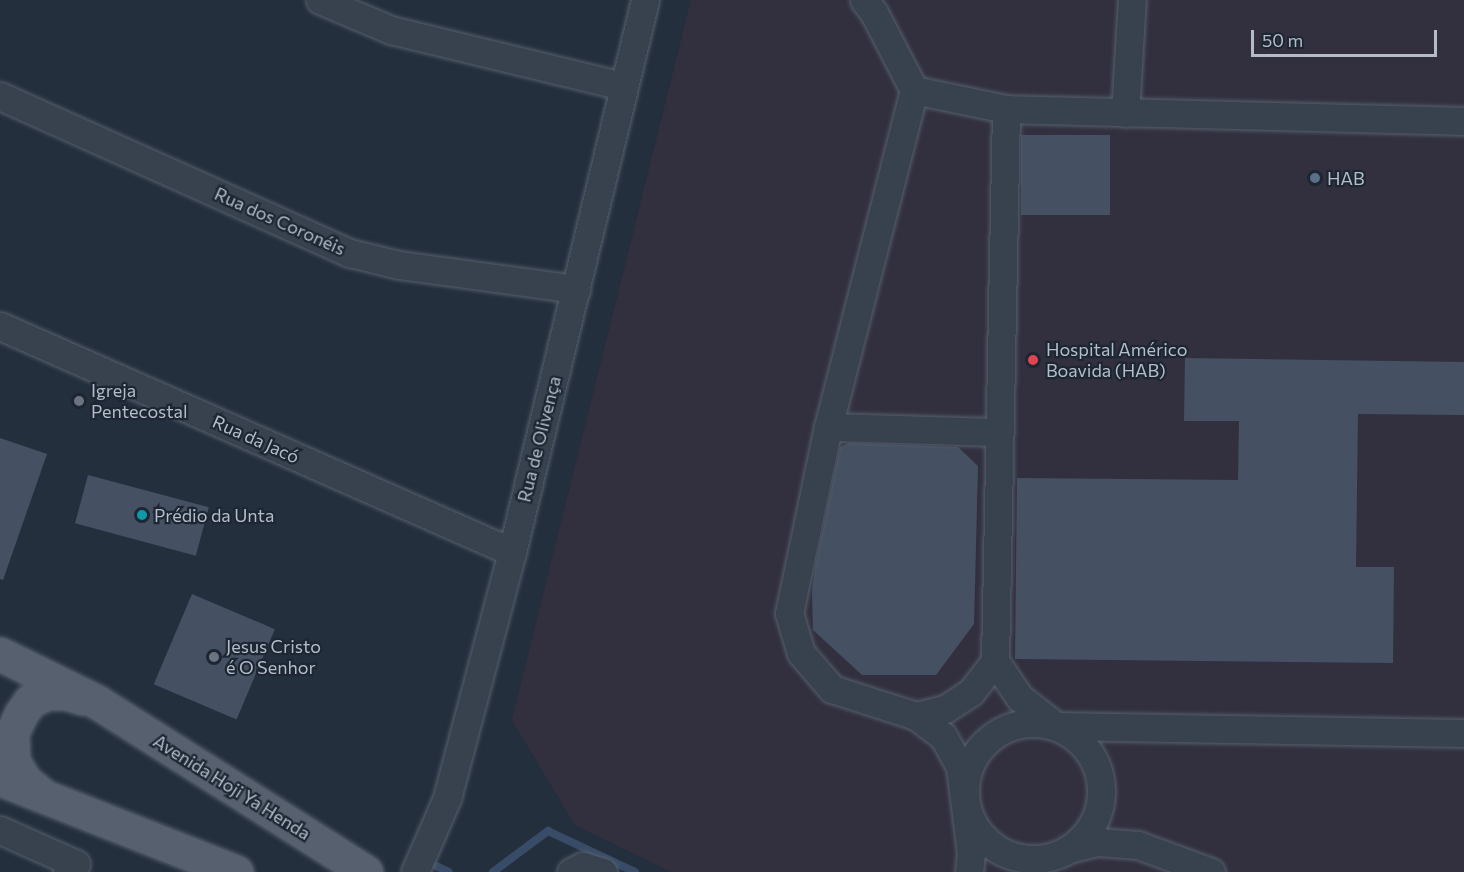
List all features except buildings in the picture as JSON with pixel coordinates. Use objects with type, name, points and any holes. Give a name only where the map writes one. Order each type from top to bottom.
[{"type":"main road","points":[[0,654],[97,702]]},
{"type":"main road","points":[[46,798],[25,781],[13,761],[12,733],[21,714],[30,701],[47,693],[65,693],[97,702]]},
{"type":"main road","name":"Avenida Hoji Ya Henda","points":[[97,702],[366,872]]},
{"type":"main road","points":[[0,779],[236,872]]},
{"type":"street","points":[[320,0],[391,30],[623,86]]},
{"type":"street","name":"Rua de Olivença","points":[[415,872],[447,798],[512,552],[645,0]]},
{"type":"street","points":[[864,0],[874,13],[914,90],[828,427],[789,613],[801,653],[832,689],[916,716],[943,736],[960,767],[971,853],[969,872]]},
{"type":"street","points":[[1125,113],[1132,0]]},
{"type":"street","points":[[914,90],[1006,109],[1464,121]]},
{"type":"street","name":"Rua dos Coronéis","points":[[0,96],[350,253],[399,264],[576,289]]},
{"type":"street","points":[[1006,109],[995,661],[1020,698],[1056,726],[1077,738],[1086,747],[1099,770],[1102,794],[1097,817],[1087,834],[1052,859]]},
{"type":"street","name":"Rua da Jacó","points":[[0,326],[512,552]]},
{"type":"street","points":[[828,427],[998,432]]},
{"type":"street","points":[[916,716],[945,709],[971,692],[995,661]]},
{"type":"street","points":[[1211,872],[1138,845],[1098,842],[1052,859],[1030,860],[1012,856],[991,845],[976,830],[966,807],[965,776],[975,753],[987,740],[1016,725],[1032,722],[1056,726],[1457,736]]},
{"type":"street","points":[[0,830],[76,864],[67,872]]},
{"type":"street","points":[[570,872],[583,866],[603,872]]},
{"type":"shaded area","name":"Hospital Américo Boavida (HAB)","points":[[691,0],[1464,0],[1464,872],[671,872],[575,825],[512,720]]},
{"type":"waterway","points":[[493,872],[548,831],[635,872]]},
{"type":"waterway","points":[[436,866],[449,872]]},
{"type":"place","name":"HAB","points":[[1315,178]]},
{"type":"place","name":"Hospital Américo Boavida (HAB)","points":[[1033,360]]},
{"type":"place","name":"Igreja Pentecostal","points":[[79,401]]},
{"type":"place","name":"Prédio da Unta","points":[[142,515]]},
{"type":"place","name":"Jesus Cristo é O Senhor","points":[[214,657]]}]
